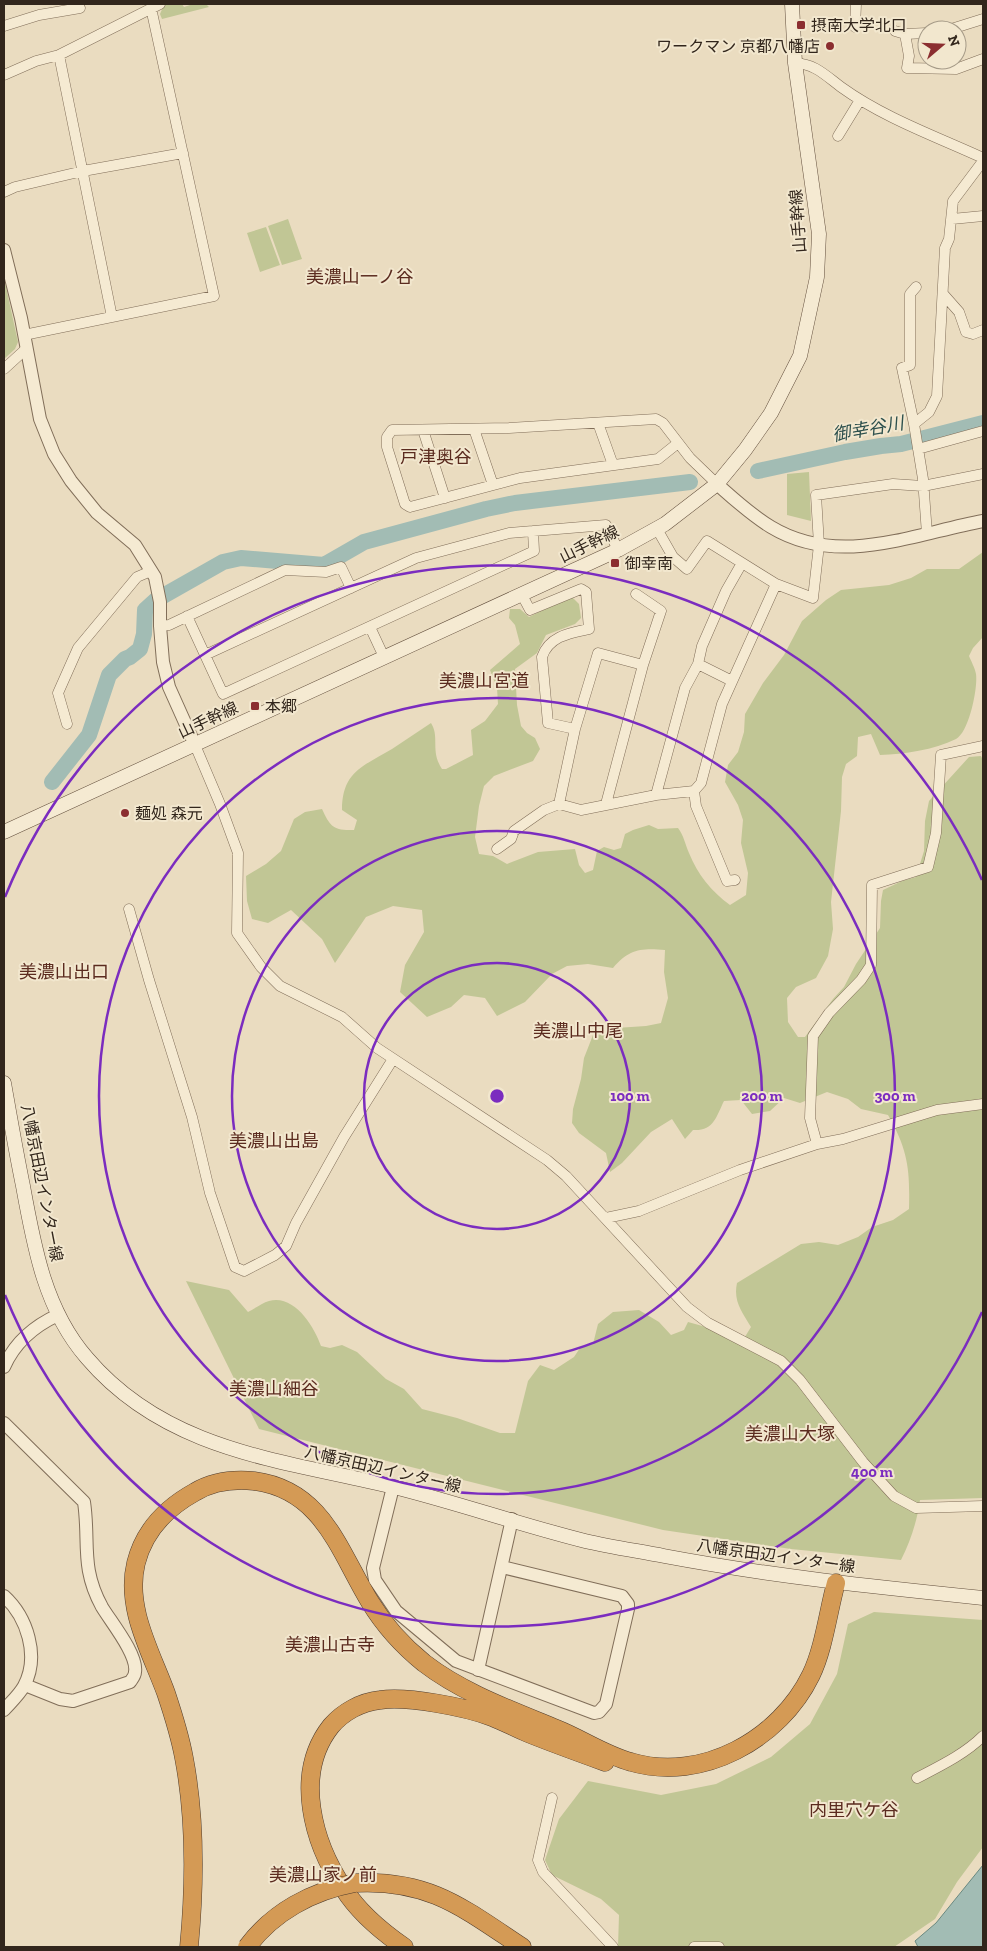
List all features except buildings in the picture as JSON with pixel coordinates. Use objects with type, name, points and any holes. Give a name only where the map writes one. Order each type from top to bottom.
[{"type":"highway","points":[[189,1947],[194,1857],[189,1787],[176,1724],[137,1613],[134,1589],[135,1566],[142,1544],[154,1525],[167,1510],[182,1499],[201,1489],[222,1482],[236,1481],[263,1483],[281,1488],[298,1497],[329,1528],[371,1604],[387,1627],[425,1663],[491,1702],[584,1740],[612,1756],[633,1763],[654,1766],[694,1765],[713,1760],[750,1743],[779,1720],[793,1705],[813,1672],[836,1583]]},
{"type":"highway","points":[[404,1947],[378,1928],[344,1890],[325,1854],[314,1820],[310,1792],[314,1758],[326,1732],[343,1715],[359,1706],[379,1700],[409,1700],[478,1713],[529,1734],[631,1770],[675,1775],[716,1767],[736,1760],[769,1740],[784,1726],[811,1693],[827,1655],[833,1625],[836,1583]]},
{"type":"highway","points":[[247,1947],[256,1936],[283,1912],[318,1893],[354,1883],[394,1883],[416,1887],[465,1909],[522,1947]]},
{"type":"main road","name":"山手幹線","points":[[4,832],[195,746],[618,550],[657,529],[717,484],[745,450],[771,413],[800,356],[817,277],[819,234],[795,63],[792,4]]},
{"type":"main road","name":"八幡京田辺インター線","points":[[4,1083],[34,1245],[50,1297],[58,1314],[85,1356],[115,1387],[151,1413],[191,1434],[211,1442],[283,1464],[393,1487],[586,1541],[700,1563],[836,1583],[983,1598]]},
{"type":"street","points":[[855,27],[856,4]]},
{"type":"street","points":[[4,75],[36,61],[59,55],[156,6],[183,152],[214,296],[24,335]]},
{"type":"street","points":[[4,26],[39,15],[80,8]]},
{"type":"street","points":[[967,24],[983,19]]},
{"type":"street","points":[[894,31],[905,34],[917,33]]},
{"type":"street","points":[[905,34],[910,56],[907,68],[956,69],[983,59]]},
{"type":"street","points":[[59,55],[112,317]]},
{"type":"street","points":[[795,63],[808,63],[860,100],[906,124],[983,159],[953,201],[949,239],[945,248],[944,295],[937,396],[916,438]]},
{"type":"street","points":[[838,136],[860,100]]},
{"type":"street","points":[[4,192],[16,187],[83,171],[183,152]]},
{"type":"street","points":[[952,219],[983,216]]},
{"type":"street","points":[[4,250],[27,348],[40,419],[54,454],[71,481],[97,513],[135,545],[151,571],[158,588],[163,662],[169,687],[220,804],[238,853],[237,933],[261,967],[280,986],[342,1017],[377,1048],[547,1160],[566,1176],[606,1218],[687,1308],[708,1323],[781,1360],[800,1380],[863,1462],[894,1496],[916,1508],[983,1506]]},
{"type":"street","points":[[916,287],[910,294],[910,365],[902,368],[916,438],[927,534]]},
{"type":"street","points":[[944,295],[959,312],[966,332],[973,334],[983,330]]},
{"type":"street","points":[[4,369],[27,348]]},
{"type":"street","points":[[678,443],[658,459],[520,478],[410,507],[405,504],[387,447],[387,437],[392,430],[598,423],[656,419],[663,423],[690,458],[717,484],[772,527],[796,538],[819,545],[855,548],[893,542],[983,520]]},
{"type":"street","points":[[598,423],[612,465]]},
{"type":"street","points":[[474,428],[493,485]]},
{"type":"street","points":[[423,430],[445,498]]},
{"type":"street","points":[[916,438],[983,431]]},
{"type":"street","points":[[657,529],[673,557],[687,569],[707,541],[776,584],[813,598],[819,545],[816,495],[893,484],[923,486],[983,474]]},
{"type":"street","points":[[205,655],[416,558],[509,533],[606,525],[618,550]]},
{"type":"street","points":[[188,616],[223,694],[534,552],[533,531]]},
{"type":"street","points":[[656,795],[685,688],[698,664],[702,646],[726,591],[742,563]]},
{"type":"street","points":[[160,626],[169,625],[284,570],[326,572],[341,566],[351,588]]},
{"type":"street","points":[[67,724],[58,694],[78,648],[137,577],[151,571]]},
{"type":"street","points":[[735,880],[727,881],[696,806],[694,792],[700,783],[722,704],[776,584]]},
{"type":"street","points":[[522,595],[530,610],[581,589],[586,592],[589,629],[564,634],[545,648],[542,657],[548,723],[575,728]]},
{"type":"street","points":[[606,804],[642,665],[661,611],[636,594]]},
{"type":"street","points":[[370,628],[384,657]]},
{"type":"street","points":[[559,804],[575,728],[598,652],[642,665]]},
{"type":"street","points":[[698,664],[732,681]]},
{"type":"street","points":[[817,1144],[810,1118],[813,1036],[829,1013],[861,980],[871,965],[872,885],[928,867],[936,833],[941,755],[983,746]]},
{"type":"street","points":[[497,849],[511,839],[514,831],[544,810],[559,804],[581,810],[656,795],[694,792]]},
{"type":"street","points":[[129,909],[192,1117],[210,1193],[235,1268],[244,1271],[275,1255],[286,1246],[296,1223],[339,1146],[393,1059]]},
{"type":"street","points":[[606,1218],[639,1211],[740,1170],[817,1144],[842,1139],[937,1110],[983,1104]]},
{"type":"street","points":[[4,1367],[21,1340],[39,1325],[58,1314]]},
{"type":"street","points":[[4,1423],[84,1502],[88,1570],[102,1607],[124,1642],[135,1666],[134,1676],[130,1682],[73,1701],[60,1699],[25,1685]]},
{"type":"street","points":[[393,1487],[373,1568],[375,1580],[396,1611],[456,1662],[594,1713],[599,1712],[606,1704],[628,1604],[622,1596],[502,1567]]},
{"type":"street","points":[[478,1670],[512,1519]]},
{"type":"street","points":[[4,1596],[21,1618],[29,1640],[30,1661],[25,1685],[18,1696],[4,1710]]},
{"type":"street","points":[[917,1778],[973,1746],[983,1736]]},
{"type":"street","points":[[552,1798],[538,1860],[540,1866],[543,1872],[613,1947]]},
{"type":"street","points":[[694,1947],[719,1947]]},
{"type":"green space","points":[[182,4],[184,7],[193,4],[206,4],[209,7],[162,19],[160,14],[164,5]]},
{"type":"green space","points":[[288,219],[302,259],[282,265],[268,226]]},
{"type":"green space","points":[[266,227],[280,265],[260,272],[247,233]]},
{"type":"green space","points":[[4,278],[18,342],[15,349],[4,359]]},
{"type":"green space","points":[[809,472],[811,521],[787,515],[787,474]]},
{"type":"green space","points":[[983,552],[983,637],[973,648],[969,656],[976,681],[969,719],[961,735],[956,739],[919,751],[880,755],[871,734],[858,737],[857,756],[846,764],[842,777],[841,811],[831,902],[833,929],[828,956],[816,978],[796,987],[787,998],[788,1022],[798,1037],[805,1037],[844,987],[856,964],[880,928],[883,890],[916,877],[924,851],[925,821],[929,801],[969,757],[981,756],[983,760],[983,1498],[920,1500],[913,1530],[901,1560],[791,1549],[663,1530],[259,1429],[186,1281],[229,1290],[248,1312],[269,1301],[287,1302],[302,1313],[321,1346],[330,1348],[342,1345],[357,1352],[386,1379],[404,1389],[422,1409],[457,1418],[500,1433],[515,1433],[528,1381],[540,1365],[554,1370],[574,1357],[580,1348],[593,1344],[598,1324],[613,1312],[639,1310],[659,1322],[671,1335],[684,1330],[688,1322],[706,1327],[740,1345],[751,1327],[737,1301],[737,1283],[801,1244],[819,1242],[838,1245],[858,1237],[872,1227],[893,1220],[909,1209],[909,1182],[904,1150],[888,1115],[861,1109],[848,1099],[827,1092],[800,1103],[784,1098],[770,1111],[752,1114],[741,1100],[724,1101],[710,1125],[700,1130],[693,1130],[685,1139],[672,1119],[651,1132],[622,1163],[610,1172],[606,1153],[579,1133],[572,1123],[573,1109],[584,1058],[593,1035],[616,1028],[661,1023],[668,998],[664,972],[665,950],[649,949],[630,953],[613,968],[588,964],[567,966],[552,974],[525,1002],[497,1016],[485,998],[464,995],[451,1007],[427,1017],[400,992],[405,965],[424,932],[422,910],[393,906],[366,917],[335,963],[322,939],[291,910],[268,923],[252,919],[247,901],[246,876],[266,864],[281,851],[294,819],[305,812],[322,809],[327,820],[333,826],[341,830],[354,830],[357,820],[342,810],[343,797],[350,778],[364,765],[431,723],[435,734],[436,756],[442,769],[446,769],[473,755],[471,730],[485,721],[498,704],[497,688],[490,670],[520,644],[515,625],[509,618],[510,609],[520,609],[529,617],[571,596],[579,604],[581,618],[575,624],[546,635],[537,653],[515,669],[517,705],[521,726],[535,738],[540,749],[533,761],[494,776],[484,786],[475,837],[479,854],[493,856],[507,864],[538,852],[575,849],[579,865],[585,873],[593,870],[597,851],[604,847],[614,850],[621,848],[625,834],[633,830],[649,825],[658,829],[678,828],[701,875],[711,888],[730,905],[746,895],[748,873],[741,843],[743,820],[738,805],[725,782],[728,765],[738,752],[744,732],[745,714],[763,683],[784,655],[802,621],[826,600],[841,590],[889,585],[911,578],[927,569],[959,569]]},
{"type":"green space","points":[[874,1612],[983,1620],[983,1847],[957,1882],[935,1919],[894,1947],[618,1947],[619,1915],[601,1899],[552,1875],[545,1860],[559,1819],[588,1781],[661,1795],[716,1784],[771,1757],[810,1724],[837,1674],[848,1624]]},
{"type":"water","points":[[983,1865],[983,1947],[918,1947],[915,1941],[936,1923]]},
{"type":"waterway","name":"御幸谷川","points":[[758,471],[845,452],[901,444],[983,423]]},
{"type":"waterway","points":[[52,782],[89,735],[109,675],[125,659],[140,649],[144,634],[145,610],[156,600],[223,562],[241,558],[324,565],[364,542],[486,509],[515,503],[690,482]]},
{"type":"place","name":"摂南大学北口","points":[[801,25]]},
{"type":"place","name":"ワークマン 京都八幡店","points":[[830,46]]},
{"type":"place","name":"御幸南","points":[[615,563]]},
{"type":"place","name":"本郷","points":[[255,706]]},
{"type":"place","name":"麺処 森元","points":[[125,813]]},
{"type":"district","name":"美濃山一ノ谷","points":[[360,277]]},
{"type":"district","name":"戸津奥谷","points":[[436,457]]},
{"type":"district","name":"美濃山宮道","points":[[484,681]]},
{"type":"district","name":"美濃山出口","points":[[64,972]]},
{"type":"district","name":"美濃山中尾","points":[[578,1031]]},
{"type":"district","name":"美濃山出島","points":[[274,1141]]},
{"type":"district","name":"美濃山細谷","points":[[274,1389]]},
{"type":"district","name":"美濃山大塚","points":[[790,1434]]},
{"type":"district","name":"美濃山古寺","points":[[330,1645]]},
{"type":"district","name":"内里穴ケ谷","points":[[854,1810]]},
{"type":"district","name":"美濃山家ノ前","points":[[323,1875]]}]
